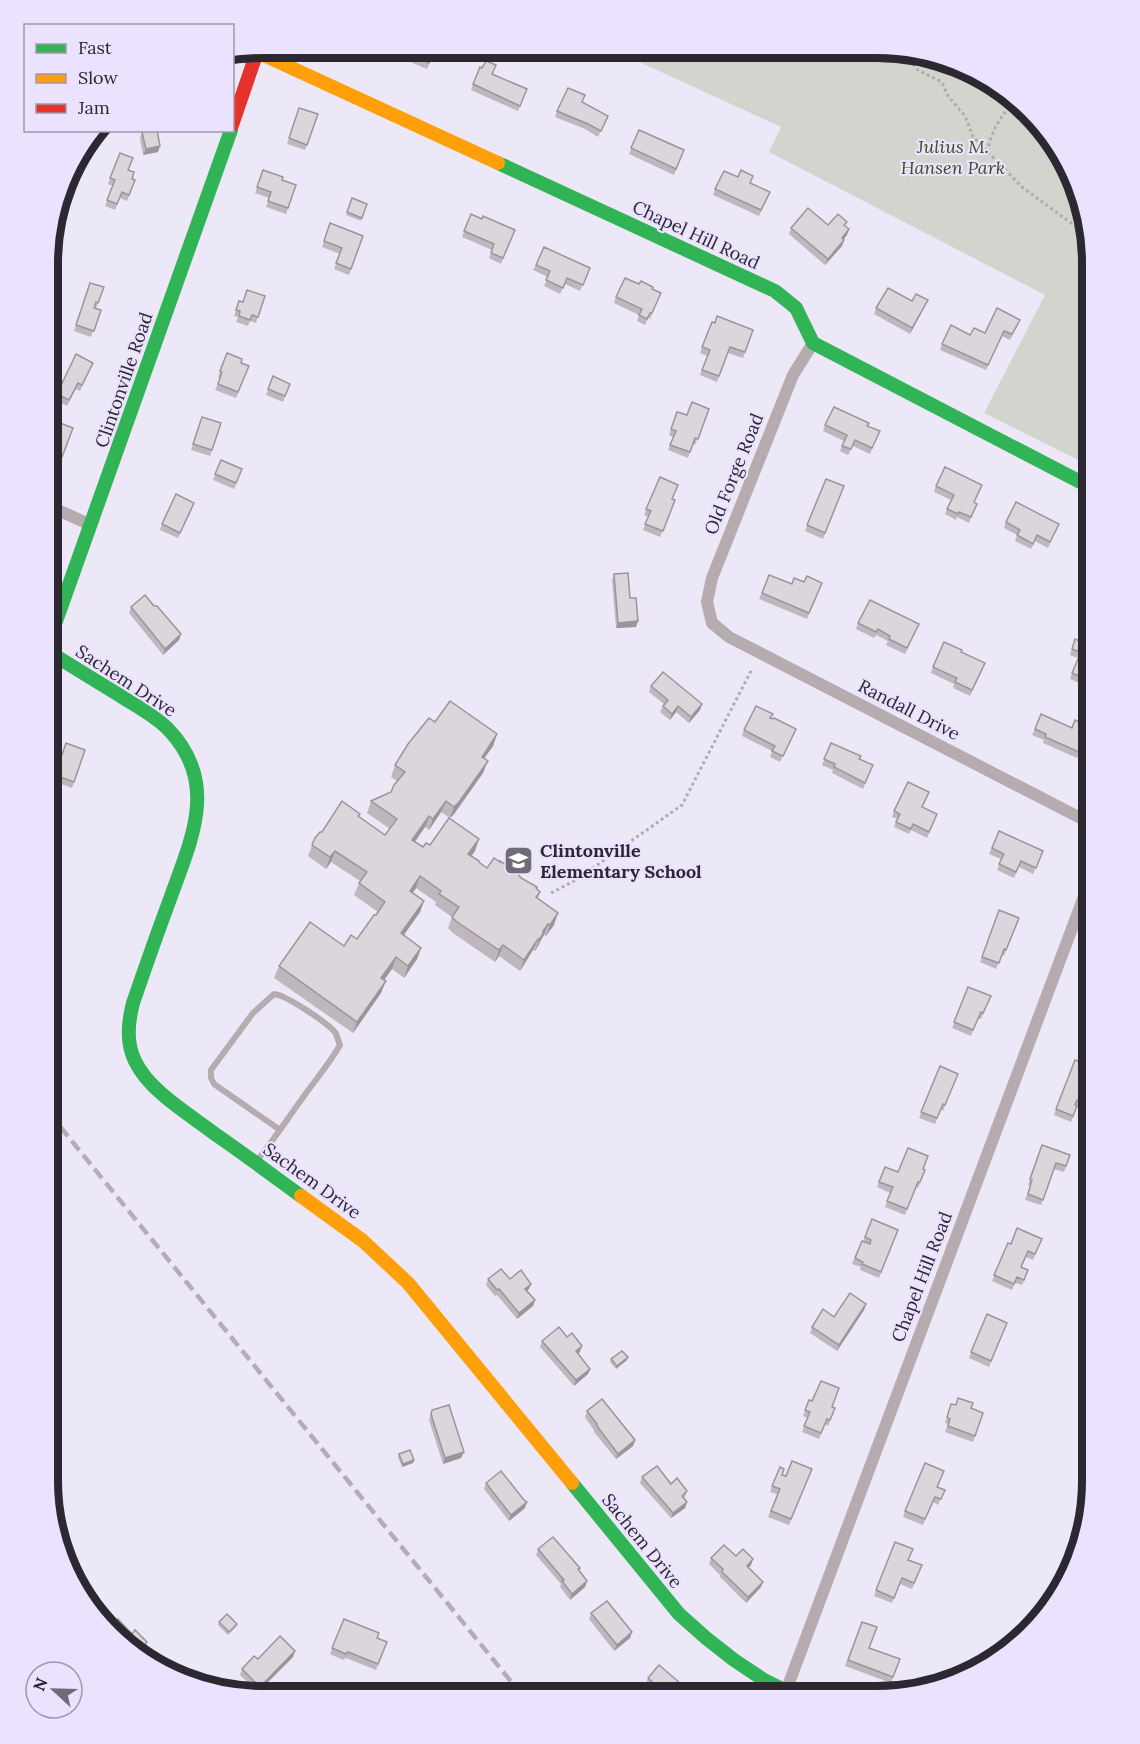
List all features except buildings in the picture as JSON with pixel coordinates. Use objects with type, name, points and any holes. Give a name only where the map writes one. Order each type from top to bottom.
[{"type":"street","points":[[234,119],[254,59]]},
{"type":"street","name":"Chapel Hill Road","points":[[274,59],[775,291],[796,308],[813,343]]},
{"type":"street","name":"Clintonville Road","points":[[58,616],[230,132]]},
{"type":"street","points":[[813,343],[1082,483]]},
{"type":"street","name":"Old Forge Road","points":[[712,623],[707,602],[712,578],[793,375],[813,343]]},
{"type":"street","points":[[58,510],[91,525]]},
{"type":"street","name":"Randall Drive","points":[[712,623],[729,638],[1082,819]]},
{"type":"street","name":"Sachem Drive","points":[[58,658],[154,717],[169,729],[190,760],[199,797],[196,821],[189,844],[129,1020],[130,1048],[135,1062],[148,1082],[363,1241],[387,1262],[408,1283],[679,1614],[722,1653],[746,1670],[777,1686]]},
{"type":"street","name":"Chapel Hill Road","points":[[794,1686],[1081,904]]},
{"type":"lane","points":[[256,1163],[327,1066],[340,1045],[336,1033],[299,1005],[280,994],[274,994],[253,1013],[211,1070],[211,1078],[214,1084],[280,1130]]},
{"type":"path","points":[[910,61],[918,70],[942,82],[948,96],[965,116],[973,137],[1022,187],[1079,229]]},
{"type":"path","points":[[987,152],[990,136],[999,119],[1009,107]]},
{"type":"path","points":[[551,893],[576,880],[682,805],[752,669]]},
{"type":"green space","name":"Julius M. Hansen Park","points":[[631,58],[877,58],[904,60],[930,65],[955,74],[979,86],[1022,118],[1054,161],[1071,197],[1078,223],[1082,263],[1082,462],[984,413],[1045,295],[769,152],[781,127]]},
{"type":"railway","points":[[58,1124],[515,1686]]},
{"type":"traffic: fast","points":[[58,616],[230,132]]},
{"type":"traffic: fast","points":[[498,163],[775,291],[796,308],[813,343],[1082,483]]},
{"type":"traffic: fast","points":[[58,658],[163,724],[184,749],[193,770],[197,791],[192,834],[131,1010],[129,1040],[135,1061],[141,1072],[170,1101],[301,1196]]},
{"type":"traffic: fast","points":[[572,1483],[679,1614],[734,1660],[776,1686]]},
{"type":"traffic: slow","points":[[272,59],[498,163]]},
{"type":"traffic: slow","points":[[301,1196],[363,1241],[408,1283],[572,1483]]},
{"type":"traffic: jam","points":[[234,119],[255,59]]},
{"type":"place","name":"Clintonville Elementary School","points":[[519,861]]}]
